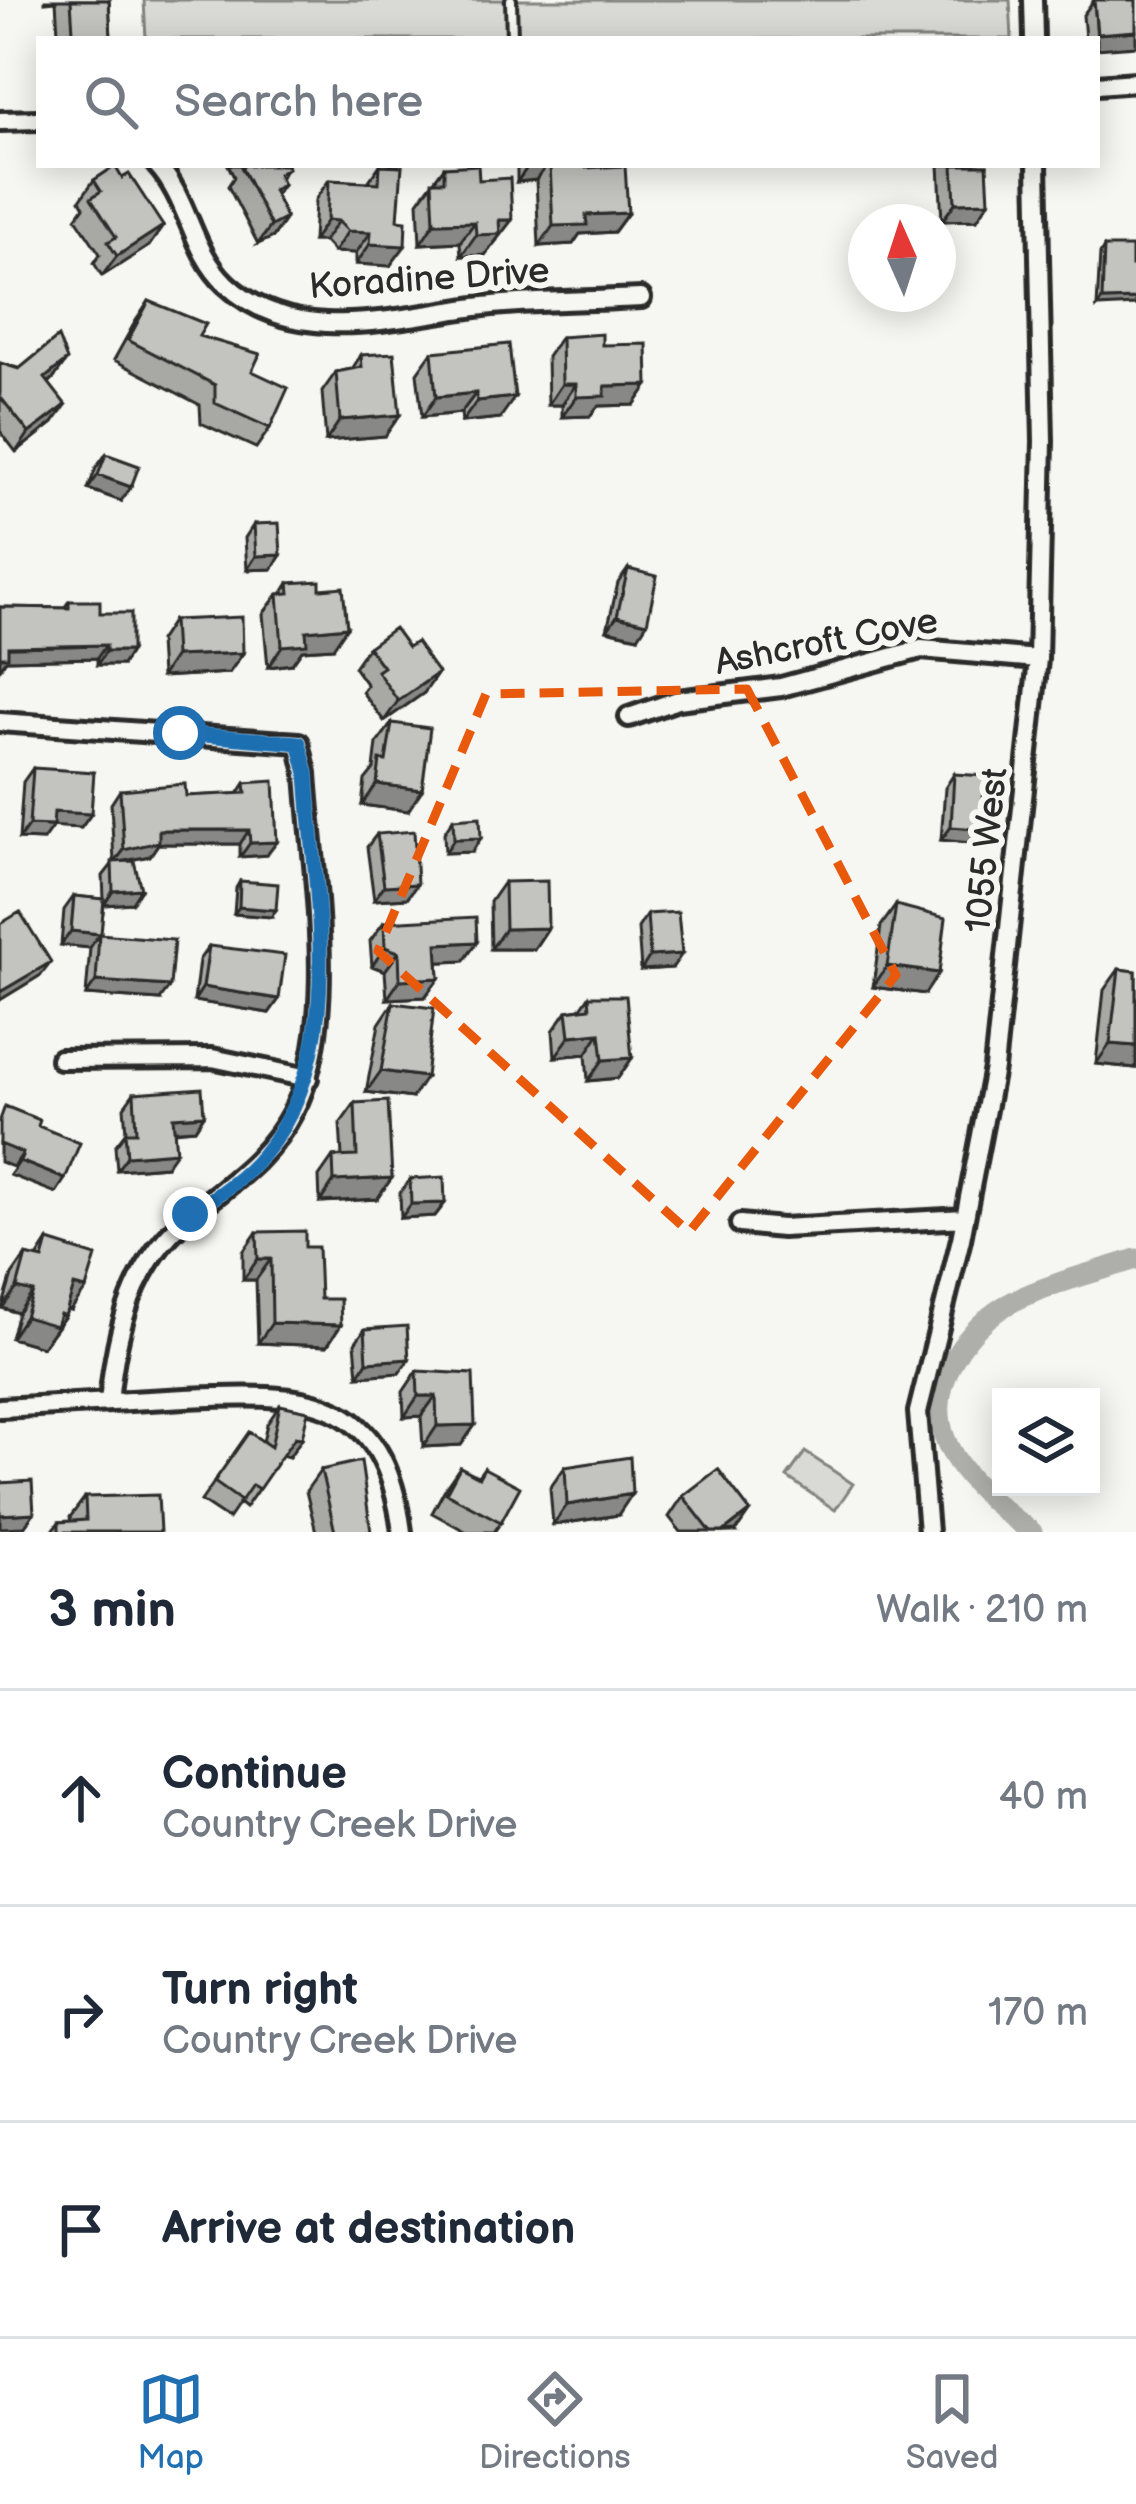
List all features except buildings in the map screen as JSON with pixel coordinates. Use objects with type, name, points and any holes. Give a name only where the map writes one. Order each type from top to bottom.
[{"type":"street","points":[[1033,0],[1034,36]]},
{"type":"street","points":[[1100,85],[1136,82]]},
{"type":"street","points":[[0,121],[36,120]]},
{"type":"street","name":"Koradine Drive","points":[[159,168],[179,199],[208,264],[227,285],[276,314],[352,321],[414,318],[481,306],[641,298]]},
{"type":"street","name":"1055 West","points":[[928,1532],[918,1412],[965,1218],[994,1068],[1038,658],[1043,441],[1037,168]]},
{"type":"street","name":"Ashcroft Cove","points":[[629,717],[678,700],[781,687],[921,649],[1038,658]]},
{"type":"street","points":[[0,722],[299,743],[307,773],[320,1009],[308,1078],[295,1109],[259,1161],[190,1214],[151,1258],[123,1315],[109,1402]]},
{"type":"street","points":[[60,1059],[178,1056],[308,1078]]},
{"type":"street","points":[[740,1224],[782,1228],[965,1218]]},
{"type":"street","points":[[0,1408],[273,1394],[326,1404],[368,1435],[383,1456],[402,1532]]},
{"type":"lane","points":[[511,0],[512,36]]},
{"type":"highlighted area","points":[[747,689],[896,975],[689,1232],[378,951],[486,694]]},
{"type":"shaded area","points":[[144,0],[1010,0],[1012,36],[146,36]]},
{"type":"shaded area","points":[[805,1452],[853,1484],[835,1510],[787,1477]]},
{"type":"waterway","points":[[1032,1532],[982,1491],[951,1452],[940,1418],[946,1377],[966,1340],[997,1311],[1043,1289],[1136,1259]]},
{"type":"route","points":[[180,733],[299,743],[307,773],[320,1023],[308,1078],[277,1138],[238,1180],[190,1214]]}]
